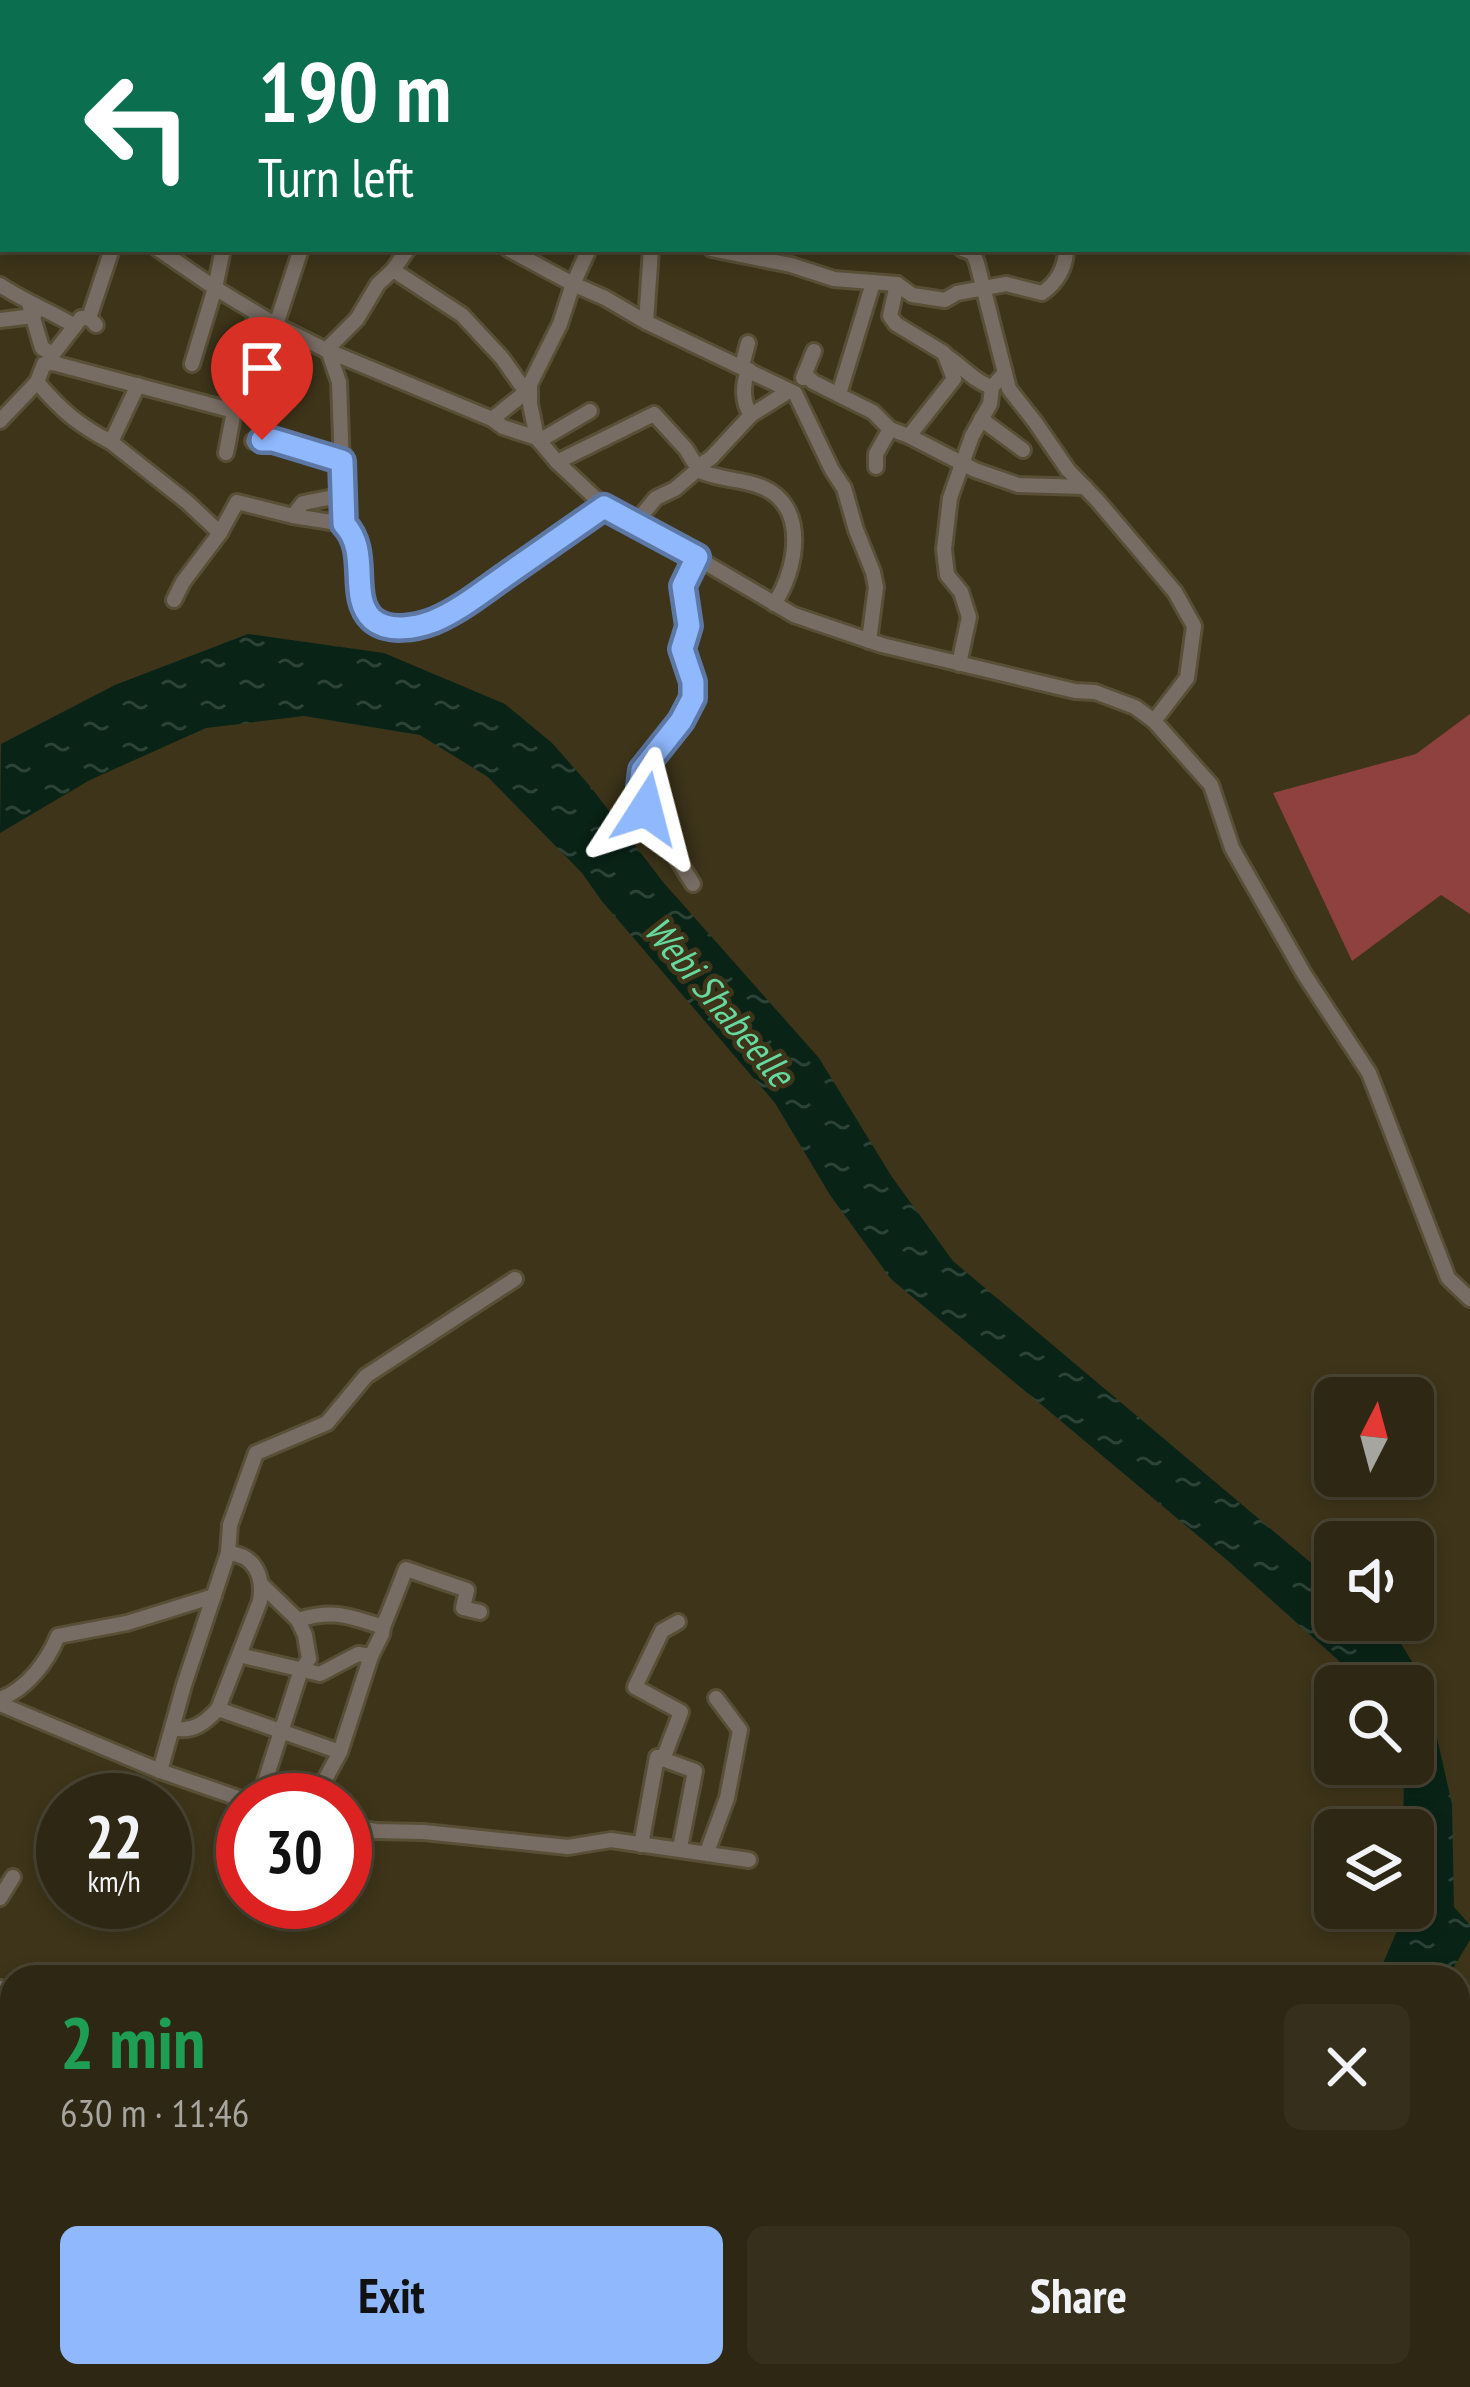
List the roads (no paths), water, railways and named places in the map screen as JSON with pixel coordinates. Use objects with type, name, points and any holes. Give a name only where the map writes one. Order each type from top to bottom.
[{"type":"street","points":[[0,421],[38,382],[44,364],[87,324],[111,252]]},
{"type":"street","points":[[162,252],[276,325],[492,418],[503,427],[538,440],[590,411]]},
{"type":"street","points":[[192,364],[222,252]]},
{"type":"street","points":[[276,325],[300,252]]},
{"type":"street","points":[[327,350],[357,319],[406,252]]},
{"type":"street","points":[[514,252],[792,392],[844,488],[873,572],[877,587],[869,641]]},
{"type":"street","points":[[492,418],[528,386],[560,324],[588,252]]},
{"type":"street","points":[[646,322],[651,252]]},
{"type":"street","points":[[726,252],[834,279],[896,284],[912,295],[945,300],[957,293],[1006,284],[1042,293],[1052,287],[1066,262],[1066,252]]},
{"type":"street","points":[[969,252],[973,254],[1009,389],[1068,470],[1175,592],[1194,626],[1187,678],[1154,721]]},
{"type":"street","points":[[393,270],[462,315],[528,386],[538,440],[604,507],[794,615],[869,641],[1095,692],[1135,707],[1154,721],[1211,785],[1232,848],[1304,974],[1369,1073],[1448,1278],[1470,1299]]},
{"type":"street","points":[[839,394],[873,283]]},
{"type":"street","points":[[896,284],[890,316],[896,324],[992,387]]},
{"type":"street","points":[[0,285],[31,310],[42,348],[53,358],[234,411]]},
{"type":"street","points":[[0,320],[46,309],[87,324]]},
{"type":"street","points":[[226,453],[237,365],[258,315]]},
{"type":"street","points":[[748,344],[743,381],[745,406],[751,415]]},
{"type":"street","points":[[327,350],[339,382],[344,524]]},
{"type":"street","points":[[636,522],[656,497],[675,488],[711,458],[751,415],[792,392],[814,351]]},
{"type":"street","points":[[909,436],[954,379],[948,357]]},
{"type":"street","points":[[502,358],[540,362]]},
{"type":"street","points":[[959,664],[969,617],[961,592],[947,575],[944,549],[950,498],[961,462],[990,404],[992,387],[1005,373]]},
{"type":"street","points":[[805,374],[873,412],[890,429],[975,470],[1018,485],[1085,487]]},
{"type":"street","points":[[38,382],[79,426],[111,442],[220,533]]},
{"type":"street","points":[[111,442],[138,385]]},
{"type":"street","points":[[557,463],[655,414],[697,469],[716,479],[760,485],[788,506],[794,525],[791,565],[774,604]]},
{"type":"street","points":[[981,419],[1023,450]]},
{"type":"street","points":[[876,466],[875,454],[890,429]]},
{"type":"street","points":[[253,440],[273,440],[342,461]]},
{"type":"street","points":[[693,446],[697,469]]},
{"type":"street","points":[[293,516],[303,503],[344,495]]},
{"type":"street","points":[[174,600],[237,502],[344,524],[354,534],[359,550],[363,604],[370,617],[386,627],[405,628],[430,623],[458,609],[604,507]]},
{"type":"street","points":[[693,884],[646,809],[640,786],[642,770],[693,698],[682,649],[689,626],[683,586],[697,557]]},
{"type":"street","points":[[160,1771],[228,1553],[230,1525],[256,1453],[327,1423],[365,1376],[515,1279]]},
{"type":"street","points":[[172,1728],[200,1726],[218,1709],[260,1601],[262,1586],[256,1567],[243,1554],[228,1553]]},
{"type":"street","points":[[328,1773],[406,1569],[467,1590],[464,1608],[480,1612]]},
{"type":"street","points":[[262,1586],[298,1620],[309,1659],[301,1670],[268,1773]]},
{"type":"street","points":[[0,1701],[47,1660],[58,1636],[127,1624],[214,1596]]},
{"type":"street","points":[[298,1620],[339,1613],[383,1627]]},
{"type":"street","points":[[663,1759],[681,1712],[635,1687],[662,1630],[678,1622]]},
{"type":"street","points":[[239,1655],[320,1674],[358,1654],[371,1656]]},
{"type":"street","points":[[707,1852],[727,1798],[740,1730],[716,1698]]},
{"type":"street","points":[[0,1701],[216,1790]]},
{"type":"street","points":[[218,1709],[340,1751]]},
{"type":"street","points":[[641,1844],[657,1757],[695,1771],[680,1848]]},
{"type":"street","points":[[372,1830],[568,1846],[611,1840],[749,1860]]},
{"type":"street","points":[[0,1898],[13,1877]]},
{"type":"water","name":"Webi Shabeelle","points":[[248,634],[384,653],[505,704],[552,743],[663,882],[819,1058],[892,1177],[953,1261],[1314,1565],[1314,1638],[891,1279],[830,1195],[775,1103],[582,873],[488,777],[420,735],[304,716],[206,728],[90,780],[0,833],[1,744],[115,685]]},
{"type":"water","points":[[1317,1641],[1399,1641],[1414,1665],[1342,1665]]},
{"type":"water","points":[[1434,1725],[1452,1804],[1454,1907],[1470,1925],[1470,1940],[1455,1965],[1382,1965],[1398,1929],[1434,1929],[1434,1809],[1403,1809],[1404,1785],[1434,1785]]}]
